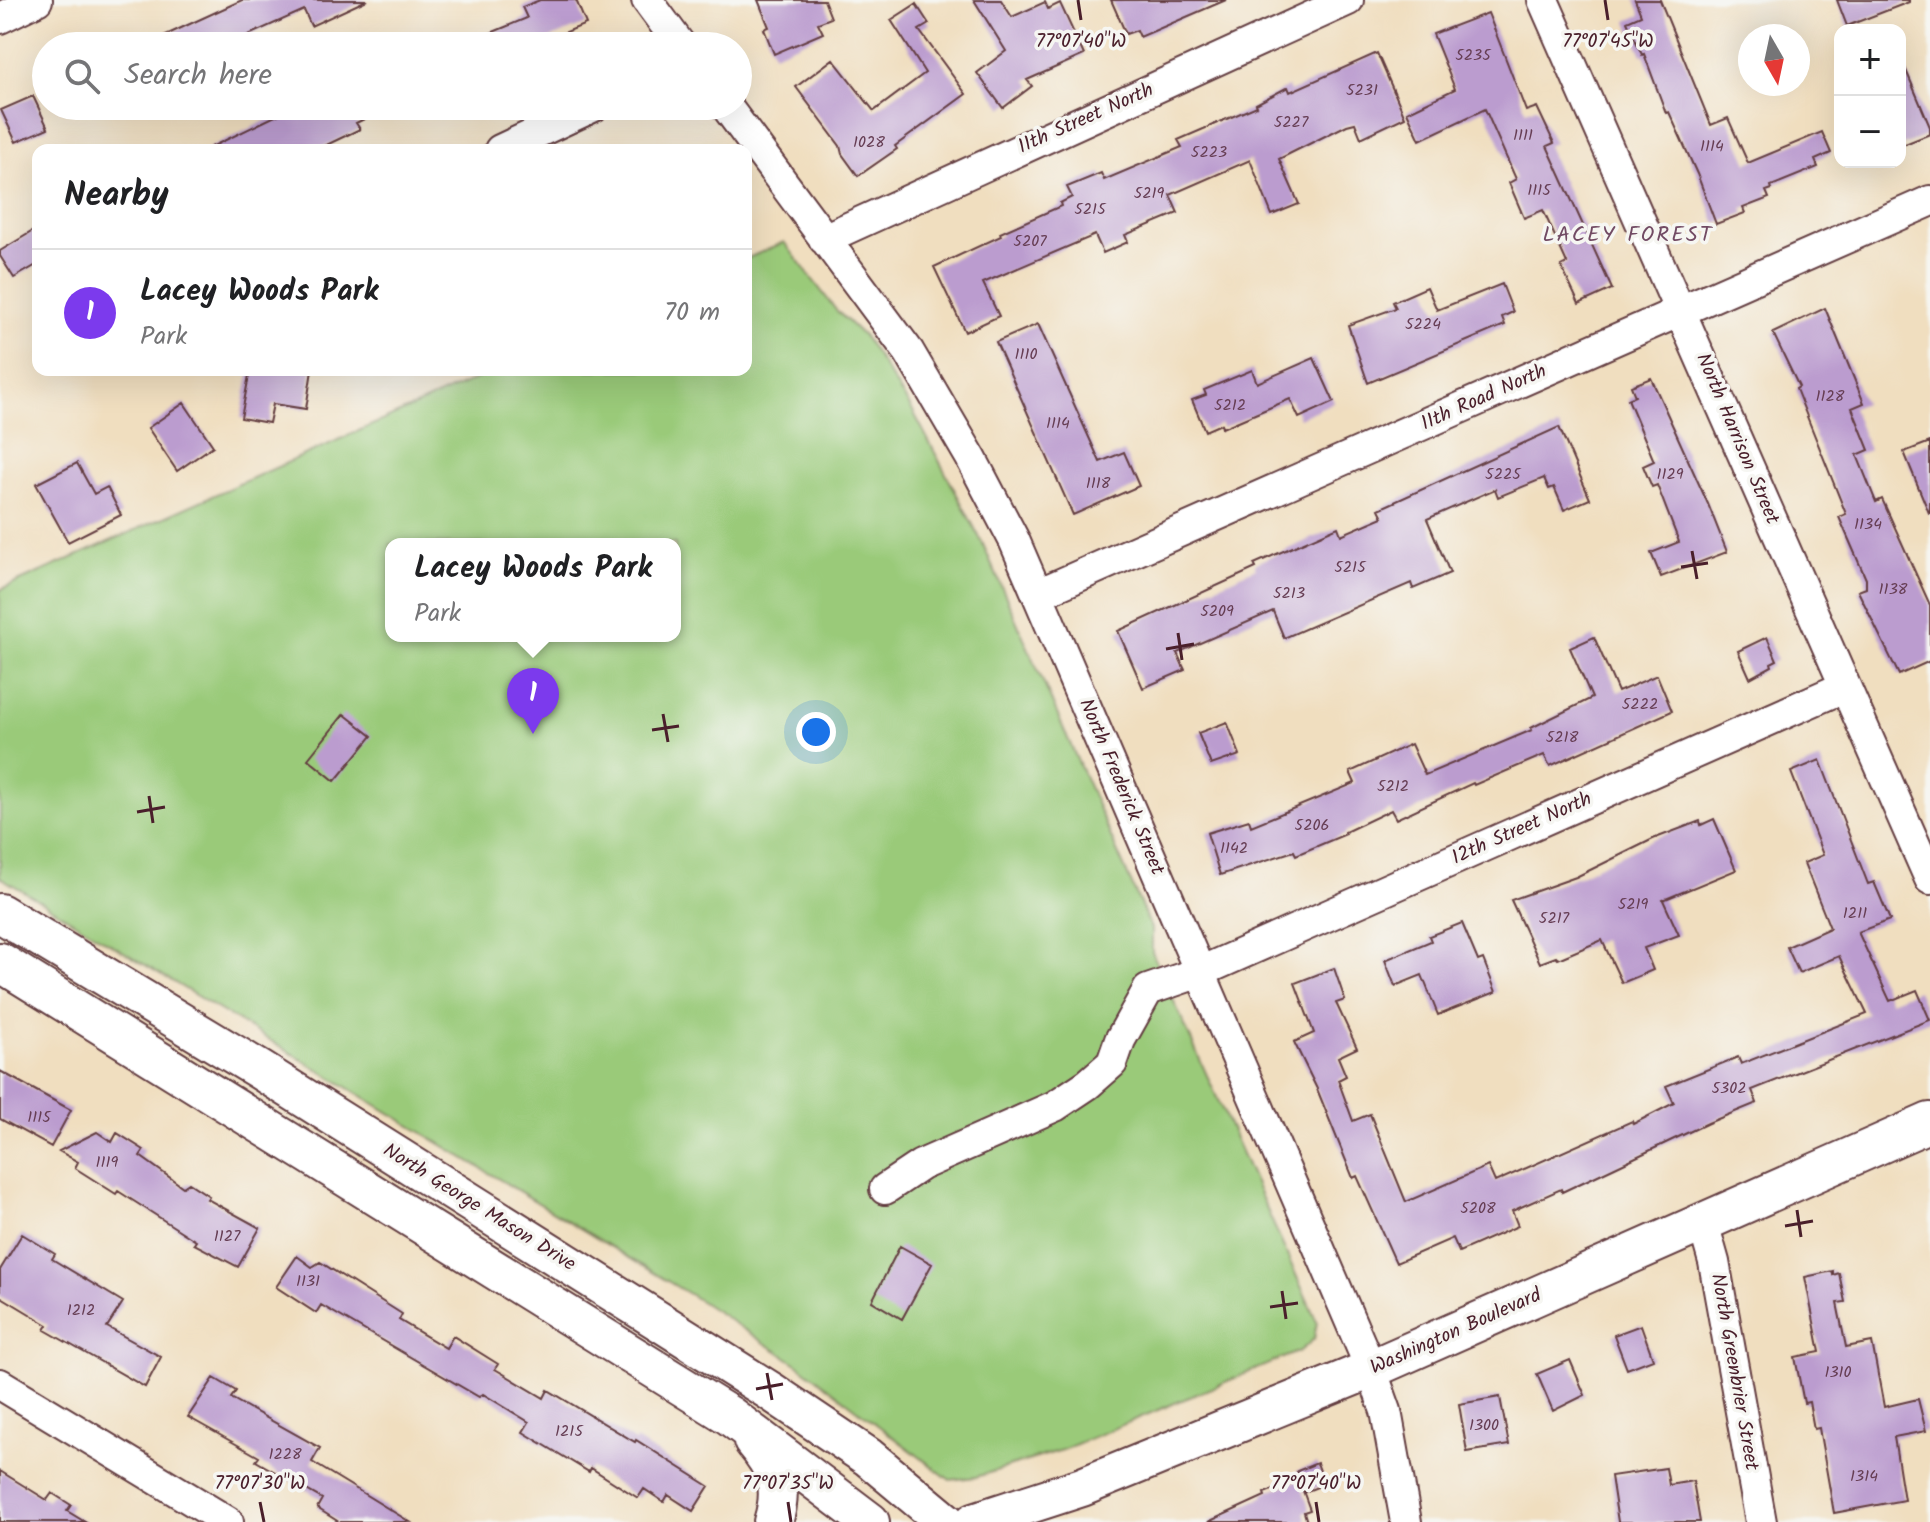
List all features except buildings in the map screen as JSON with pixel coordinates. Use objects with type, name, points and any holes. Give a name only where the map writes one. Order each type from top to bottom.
[{"type":"main road","name":"North George Mason Drive","points":[[0,913],[260,1070],[770,1391],[868,1457],[946,1522]]},
{"type":"main road","points":[[0,962],[730,1416],[870,1522]]},
{"type":"main road","name":"Washington Boulevard","points":[[974,1522],[1082,1487],[1371,1369],[1930,1122]]},
{"type":"main road","points":[[730,1416],[771,1462],[779,1495],[773,1522]]},
{"type":"street","points":[[0,18],[37,0]]},
{"type":"street","points":[[647,0],[671,32]]},
{"type":"street","name":"11th Street North","points":[[824,239],[1348,0]]},
{"type":"street","name":"North Harrison Street","points":[[1543,0],[1930,879]]},
{"type":"street","points":[[513,144],[564,120]]},
{"type":"street","name":"North Frederick Street","points":[[736,120],[909,352],[971,458],[1014,540],[1371,1369],[1386,1411],[1406,1522]]},
{"type":"street","name":"11th Road North","points":[[1038,594],[1930,201]]},
{"type":"street","name":"12th Street North","points":[[885,1189],[921,1165],[1055,1106],[1088,1084],[1112,1063],[1120,1040],[1148,990],[1200,972],[1844,687]]},
{"type":"street","name":"North Greenbrier Street","points":[[1703,1223],[1714,1262],[1761,1522]]},
{"type":"street","points":[[0,1384],[228,1522]]},
{"type":"green space","points":[[784,242],[836,310],[865,338],[913,411],[982,542],[1152,931],[1152,952],[1317,1322],[1314,1339],[1300,1351],[1062,1450],[976,1477],[950,1480],[800,1366],[702,1302],[0,877],[0,590],[482,376],[752,376],[752,256]]},
{"type":"place","name":"Lacey Woods Park","points":[[533,734]]},
{"type":"district","name":"LACEY FOREST","points":[[1628,235]]}]
